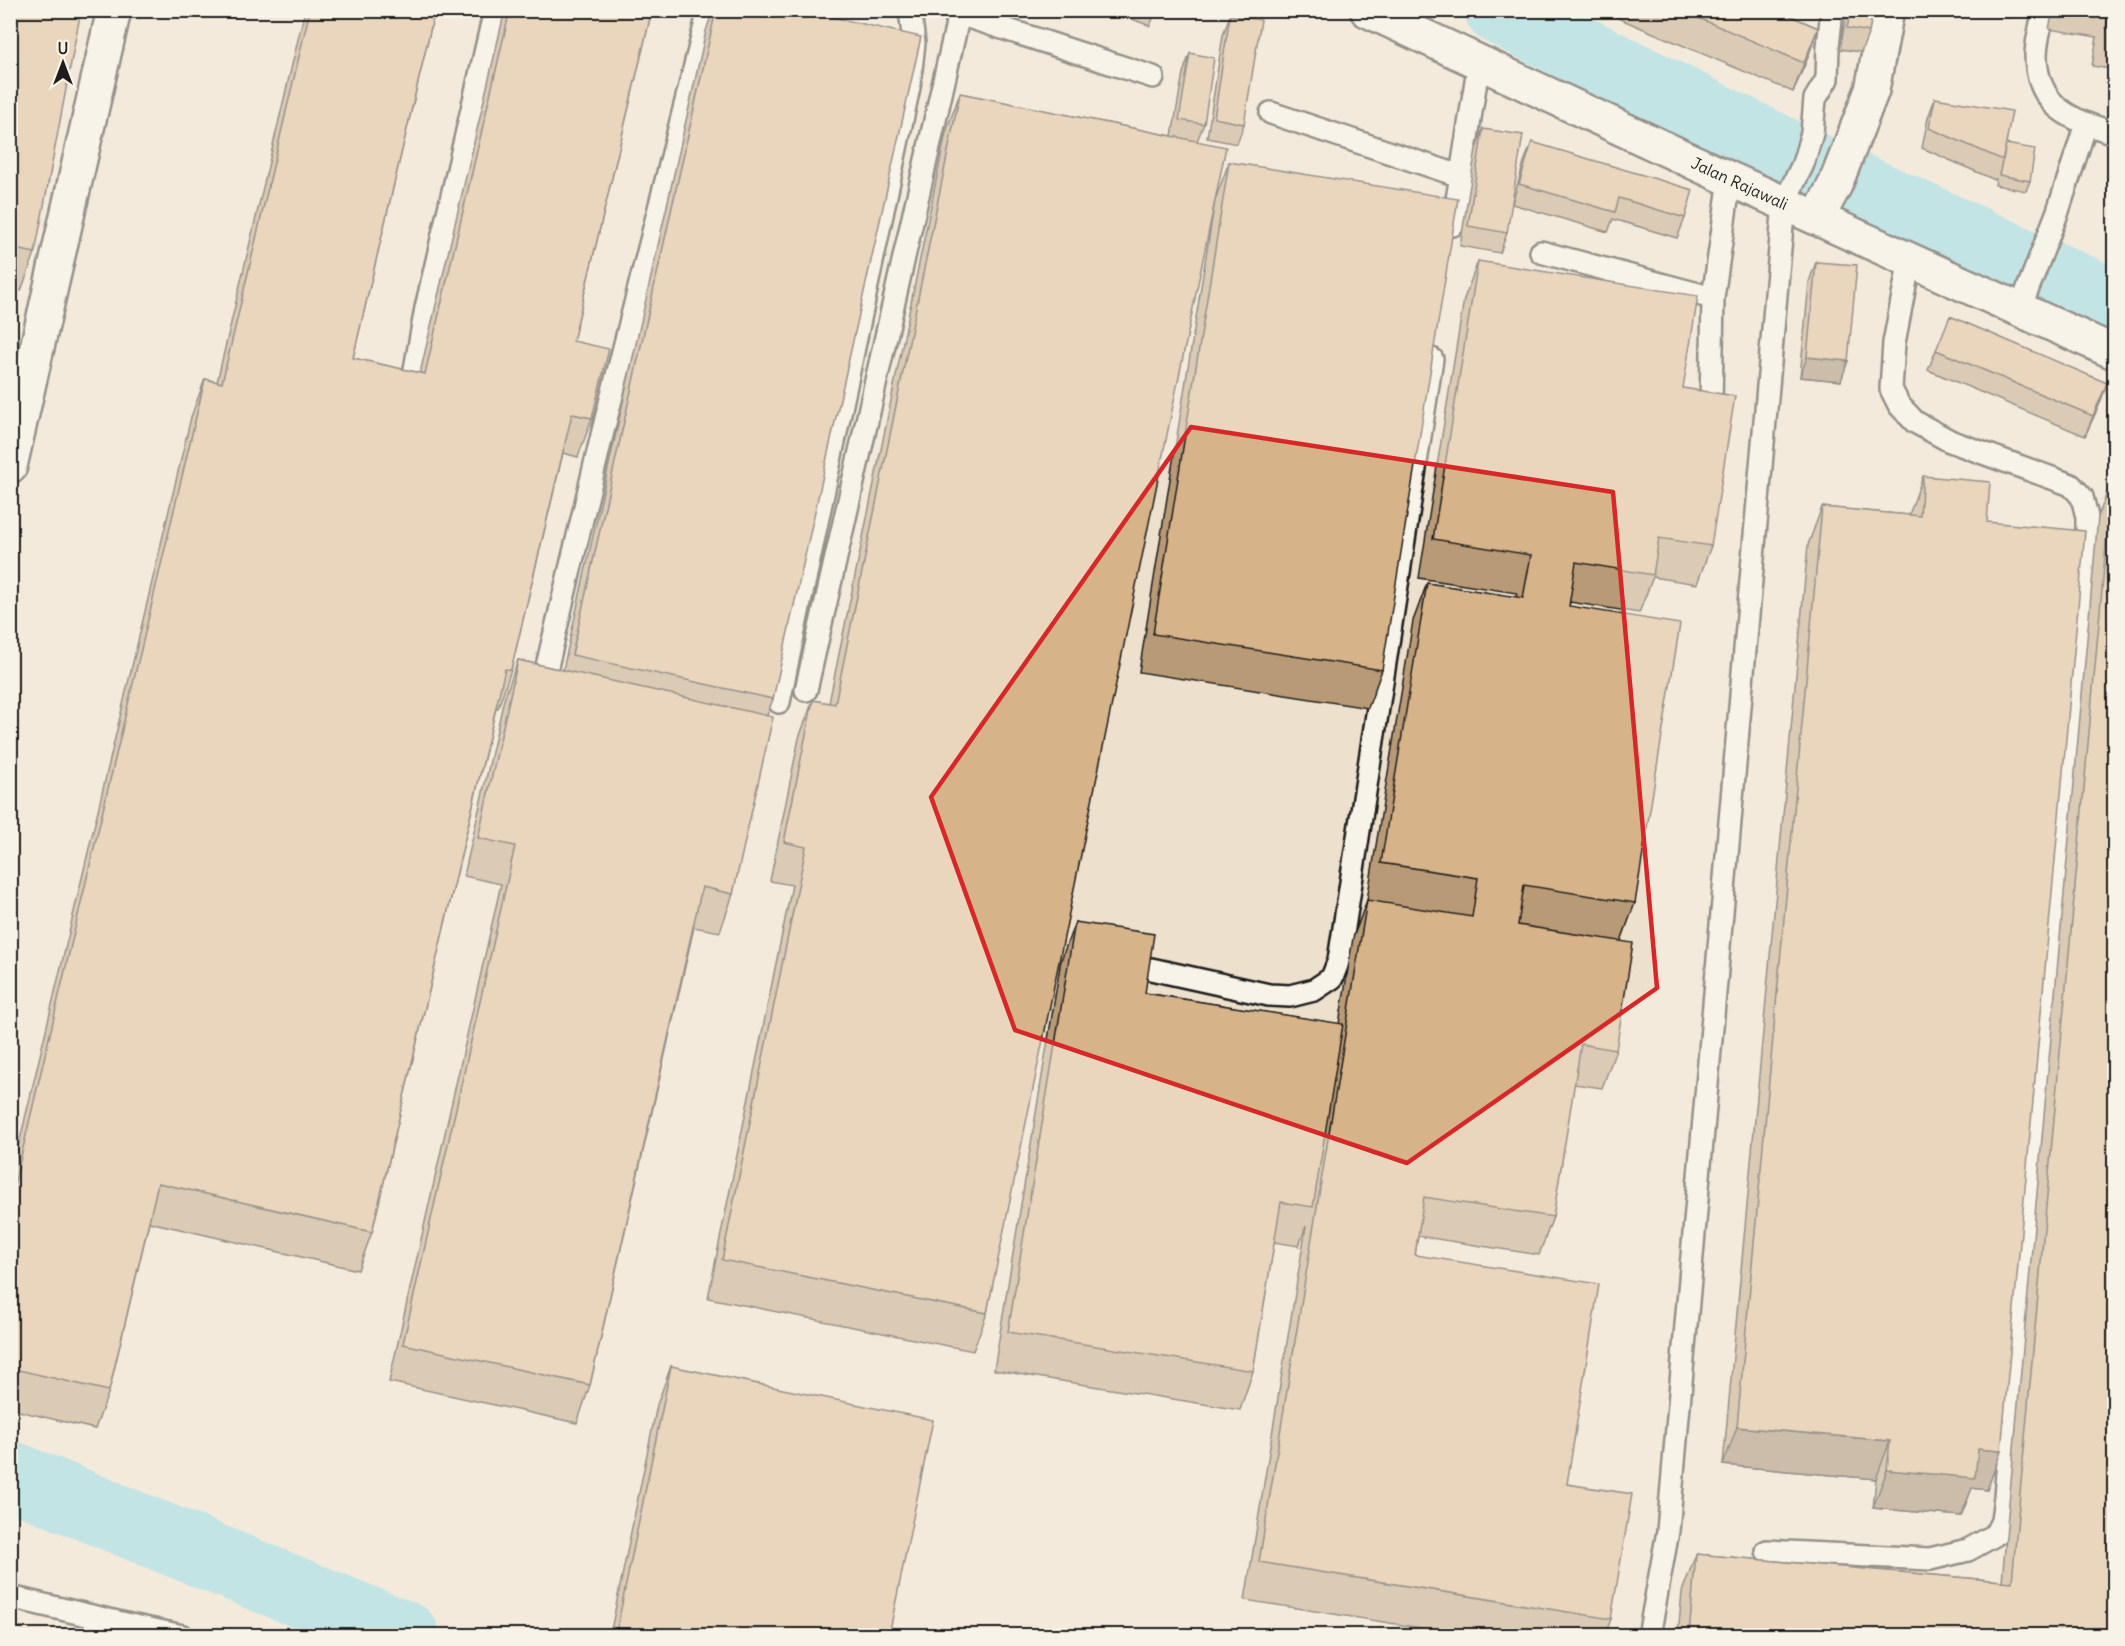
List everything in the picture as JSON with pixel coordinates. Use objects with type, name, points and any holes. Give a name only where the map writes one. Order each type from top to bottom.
[{"type":"street","points":[[10,466],[114,10]]},
{"type":"street","name":"Jalan Rajawali","points":[[1367,10],[1730,179],[1910,259],[2026,296],[2115,352]]},
{"type":"street","points":[[1817,218],[1835,185],[1872,90],[1887,10]]},
{"type":"lane","points":[[410,397],[426,308],[495,10]]},
{"type":"lane","points":[[543,683],[603,431],[709,10]]},
{"type":"lane","points":[[779,702],[909,87],[914,44],[910,10]]},
{"type":"lane","points":[[1649,1635],[1668,1531],[1784,203],[1803,164],[1812,133],[1815,99],[1827,79],[1832,10]]},
{"type":"lane","points":[[2044,10],[2036,55],[2038,78],[2046,97],[2064,113],[2086,124],[2115,133]]},
{"type":"lane","points":[[806,690],[960,12],[1153,77]]},
{"type":"lane","points":[[1807,36],[1828,47]]},
{"type":"lane","points":[[1449,246],[1479,62]]},
{"type":"lane","points":[[1271,112],[1460,176]]},
{"type":"lane","points":[[2026,296],[2058,211],[2086,124]]},
{"type":"lane","points":[[1712,404],[1713,298],[1730,179]]},
{"type":"lane","points":[[1541,252],[1713,298]]},
{"type":"lane","points":[[1767,1551],[1930,1559],[1968,1550],[1995,1535],[2002,1521],[2005,1497],[2087,580],[2087,517],[2082,497],[2071,485],[1950,441],[1914,422],[1899,405],[1891,389],[1894,343],[1910,259]]},
{"type":"lane","points":[[1151,969],[1269,995],[1290,996],[1314,990],[1332,978],[1340,960],[1435,340]]},
{"type":"lane","points":[[10,1597],[129,1630],[183,1635]]},
{"type":"highlighted area","points":[[1191,427],[1613,492],[1657,988],[1407,1163],[1015,1030],[931,797]]},
{"type":"shaded area","points":[[11,11],[2114,11],[2114,1635],[11,1635]]},
{"type":"building","points":[[10,10],[81,10],[35,253],[10,248]]},
{"type":"building","points":[[310,10],[435,10],[353,358],[425,374],[510,10],[652,10],[573,341],[609,349],[592,418],[572,414],[511,670],[505,669],[372,1232],[158,1183],[109,1391],[10,1368],[10,1203],[205,379],[222,383]]},
{"type":"building","points":[[716,10],[801,10],[921,37],[773,699],[572,655]]},
{"type":"building","points":[[1680,10],[1777,10],[1818,28],[1804,63]]},
{"type":"building","points":[[1851,10],[1873,10],[1869,32],[1847,28]]},
{"type":"building","points":[[2109,10],[2115,10],[2115,30],[2106,28]]},
{"type":"building","points":[[1230,15],[1261,20],[1244,124],[1214,118]]},
{"type":"building","points":[[1190,53],[1214,58],[1204,124],[1179,120]]},
{"type":"building","points":[[960,93],[1226,147],[987,1313],[722,1260],[806,847],[784,842],[813,700],[835,704]]},
{"type":"building","points":[[1935,98],[2012,111],[2003,160],[1929,128]]},
{"type":"building","points":[[1483,129],[1523,135],[1507,233],[1468,226]]},
{"type":"building","points":[[1532,142],[1693,190],[1685,218],[1619,198],[1615,212],[1519,184]]},
{"type":"building","points":[[2006,144],[2035,149],[2030,181],[1999,175]]},
{"type":"building","points":[[1229,162],[1458,199],[1382,670],[1153,634]]},
{"type":"building","points":[[1478,261],[1698,296],[1683,388],[1735,396],[1711,546],[1659,538],[1653,575],[1576,562],[1569,606],[1680,624],[1635,903],[1524,885],[1518,925],[1633,943],[1616,1050],[1581,1044],[1553,1217],[1424,1197],[1415,1255],[1599,1284],[1567,1484],[1632,1494],[1611,1619],[1259,1562],[1367,900],[1472,917],[1478,878],[1381,863],[1427,583],[1523,598],[1531,555],[1433,539]]},
{"type":"building","points":[[1816,262],[1857,265],[1848,361],[1807,357]]},
{"type":"building","points":[[1950,316],[2107,383],[2093,416],[1936,350]]},
{"type":"building","points":[[1923,476],[1990,482],[1987,522],[2085,531],[2001,1451],[1978,1449],[1975,1478],[1887,1470],[1890,1441],[1737,1427],[1822,507],[1920,516]]},
{"type":"building","points":[[2112,479],[2115,479],[2115,1635],[1689,1635],[1696,1554],[2012,1582]]},
{"type":"building","points":[[518,660],[773,717],[733,894],[702,887],[590,1385],[403,1344],[515,846],[478,838]]},
{"type":"building","points":[[1075,922],[1154,934],[1145,993],[1343,1024],[1313,1207],[1281,1202],[1253,1371],[1008,1332]]},
{"type":"building","points":[[671,1366],[933,1420],[889,1635],[631,1635],[616,1633]]},
{"type":"waterway","points":[[1499,10],[1830,175],[2114,304]]},
{"type":"waterway","points":[[10,1475],[405,1636]]}]
